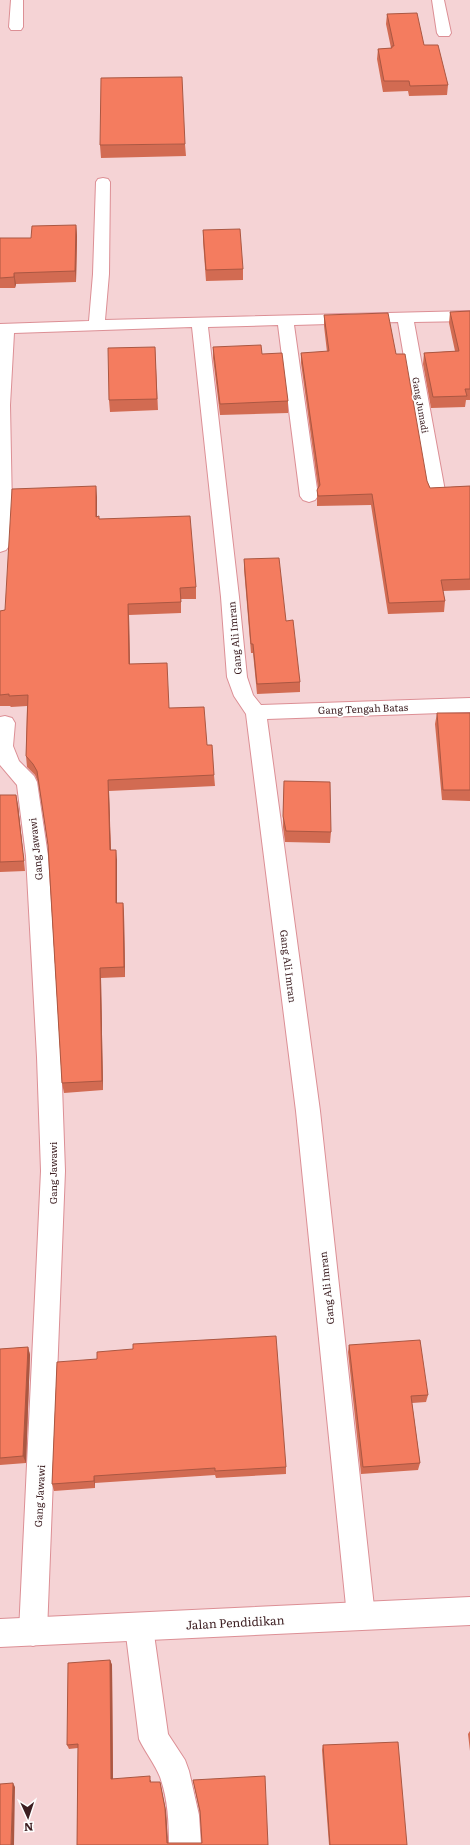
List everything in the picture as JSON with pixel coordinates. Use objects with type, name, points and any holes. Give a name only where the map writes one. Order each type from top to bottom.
[{"type":"street","points":[[16,27],[17,0]]},
{"type":"street","points":[[438,0],[444,33]]},
{"type":"street","points":[[97,325],[101,274],[103,182]]},
{"type":"street","points":[[0,546],[3,509],[3,329],[199,322],[470,316]]},
{"type":"street","name":"Gang Jumadi","points":[[405,318],[436,491]]},
{"type":"street","points":[[285,321],[309,496]]},
{"type":"street","name":"Gang Ali Imran","points":[[199,322],[230,597],[237,677],[239,687],[256,712],[308,1111],[361,1616]]},
{"type":"street","name":"Gang Tengah Batas","points":[[256,712],[470,705]]},
{"type":"street","name":"Gang Jawawi","points":[[5,723],[3,746],[10,765],[27,782],[37,856],[53,1164],[33,1632]]},
{"type":"street","name":"Jalan Pendidikan","points":[[0,1633],[470,1611]]},
{"type":"street","points":[[139,1627],[154,1739],[174,1771],[184,1815],[185,1845]]},
{"type":"building","points":[[417,13],[424,45],[438,45],[448,85],[410,86],[409,81],[384,81],[378,49],[392,48],[392,46],[394,46],[387,14]]},
{"type":"building","points":[[182,77],[185,144],[100,145],[101,78]]},
{"type":"building","points":[[76,225],[75,271],[14,273],[14,277],[0,278],[0,238],[31,238],[32,226]]},
{"type":"building","points":[[240,229],[243,269],[206,270],[203,230]]},
{"type":"building","points":[[470,311],[470,389],[465,389],[467,396],[433,397],[424,353],[459,351],[450,312]]},
{"type":"building","points":[[388,313],[396,354],[405,354],[427,481],[430,488],[470,486],[470,579],[441,580],[445,601],[389,603],[372,494],[318,496],[317,490],[320,485],[301,353],[329,351],[324,315]]},
{"type":"building","points":[[261,345],[262,354],[282,353],[288,401],[220,404],[213,347]]},
{"type":"building","points":[[155,347],[157,399],[109,400],[108,348]]},
{"type":"building","points":[[96,486],[96,517],[99,516],[99,519],[190,516],[196,587],[180,588],[181,602],[128,604],[129,664],[167,663],[169,708],[204,707],[207,745],[212,745],[214,775],[108,780],[110,850],[116,850],[116,903],[123,903],[124,967],[100,968],[102,1081],[62,1083],[48,845],[37,771],[26,756],[28,695],[0,695],[0,611],[5,610],[12,489]]},
{"type":"building","points":[[279,558],[286,621],[293,620],[300,682],[257,684],[253,644],[251,644],[244,559]]},
{"type":"building","points":[[437,713],[470,713],[470,790],[443,790]]},
{"type":"building","points":[[284,781],[330,782],[331,832],[286,831],[283,816]]},
{"type":"building","points":[[0,795],[16,795],[24,861],[0,862]]},
{"type":"building","points":[[276,1336],[286,1467],[215,1471],[215,1468],[94,1476],[94,1481],[52,1484],[57,1362],[97,1359],[97,1352],[133,1349],[133,1344]]},
{"type":"building","points":[[420,1340],[428,1395],[411,1396],[420,1463],[363,1467],[349,1345]]},
{"type":"building","points":[[28,1347],[23,1456],[0,1458],[0,1349]]},
{"type":"building","points":[[110,1660],[111,1779],[150,1776],[150,1782],[160,1782],[165,1808],[167,1843],[202,1843],[200,1811],[193,1780],[265,1776],[268,1845],[77,1845],[78,1744],[67,1745],[68,1663]]},
{"type":"building","points":[[398,1742],[407,1845],[330,1845],[323,1745]]},
{"type":"building","points":[[13,1783],[11,1845],[0,1845],[0,1784]]}]
